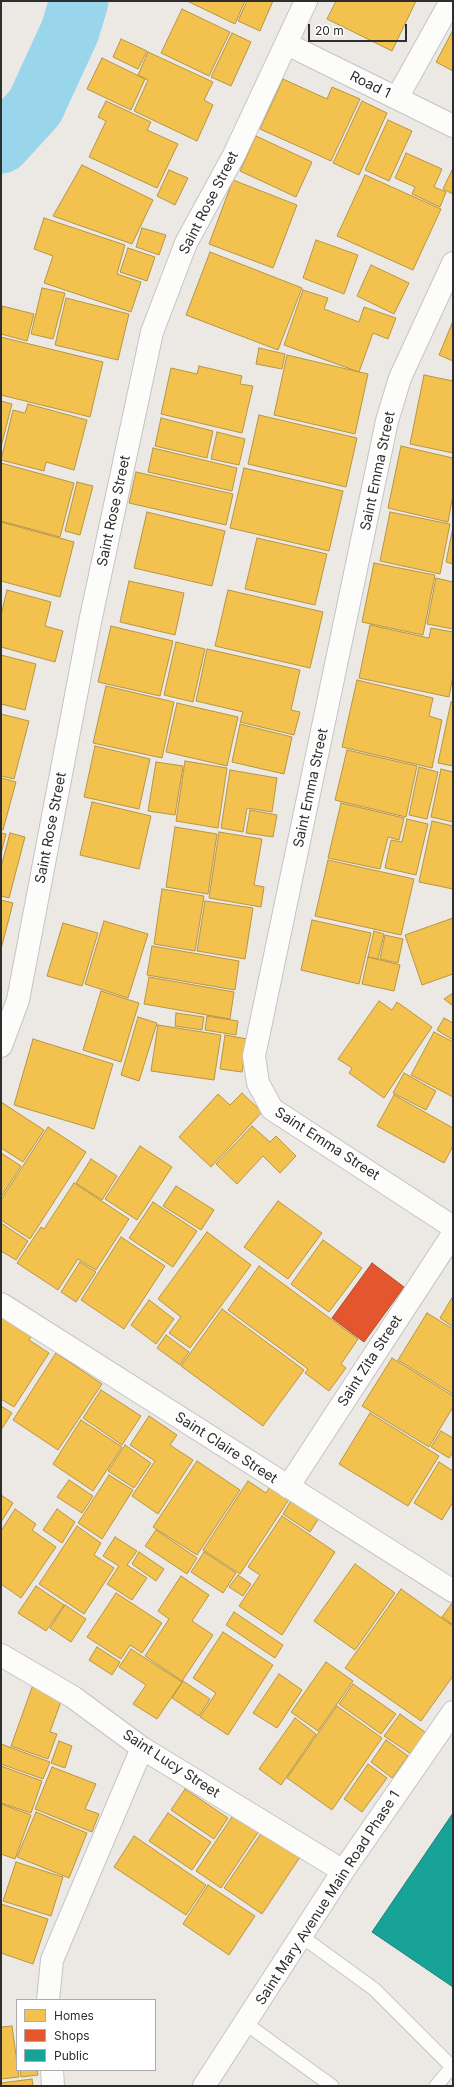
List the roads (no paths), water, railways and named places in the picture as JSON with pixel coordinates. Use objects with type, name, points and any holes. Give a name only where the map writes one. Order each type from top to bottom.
[{"type":"street","name":"Saint Rose Street","points":[[1,1046],[18,1000],[90,622],[152,332],[186,243],[234,155],[306,1]]},
{"type":"street","points":[[397,98],[451,1]]},
{"type":"street","name":"Road 1","points":[[287,44],[453,126]]},
{"type":"street","name":"Saint Emma Street","points":[[453,263],[400,378],[387,421],[254,1056],[258,1083],[272,1109],[453,1226]]},
{"type":"street","name":"Saint Zita Street","points":[[288,1487],[453,1234]]},
{"type":"street","name":"Saint Claire Street","points":[[1,1304],[453,1591]]},
{"type":"street","name":"Saint Lucy Street","points":[[1,1655],[73,1697],[142,1748],[343,1871]]},
{"type":"street","name":"Saint Mary Avenue Main Road Phase 1","points":[[204,2086],[343,1871],[453,1712]]},
{"type":"street","points":[[48,1999],[52,1960],[142,1748]]},
{"type":"street","points":[[52,2071],[52,2086]]},
{"type":"lane","points":[[301,1936],[374,1989],[452,2067],[436,2086]]},
{"type":"lane","points":[[245,2023],[332,2086]]},
{"type":"waterway","points":[[1,144],[35,107],[70,31],[79,1]]}]
